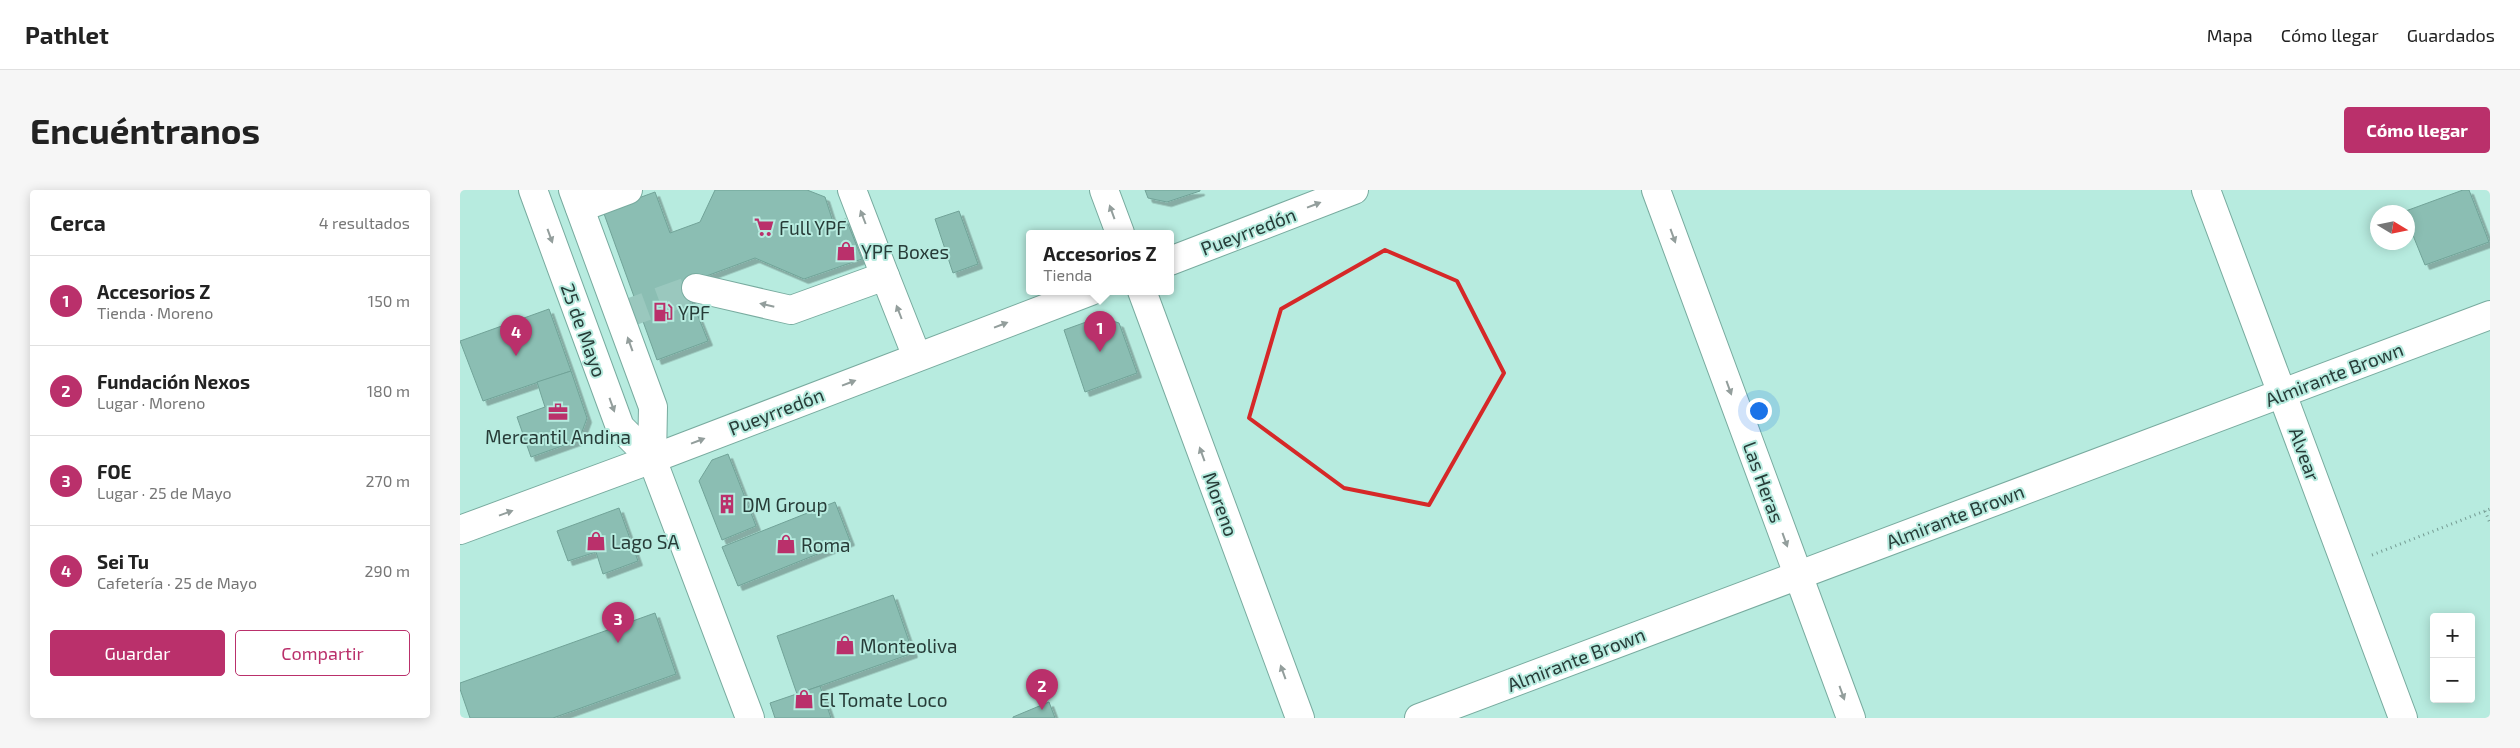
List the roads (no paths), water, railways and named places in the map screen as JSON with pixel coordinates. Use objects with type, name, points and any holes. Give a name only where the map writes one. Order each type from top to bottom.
[{"type":"street","name":"25 de Mayo","points":[[533,190],[620,427],[652,459]]},
{"type":"street","points":[[577,199],[628,190]]},
{"type":"street","points":[[852,190],[917,357]]},
{"type":"street","points":[[1104,190],[1119,230]]},
{"type":"street","name":"Pueyrredón","points":[[1174,259],[1354,190]]},
{"type":"street","name":"Las Heras","points":[[1656,190],[1851,718]]},
{"type":"street","name":"Alvear","points":[[2206,190],[2403,718]]},
{"type":"street","name":"25 de Mayo","points":[[577,199],[654,407],[652,459],[750,718]]},
{"type":"street","points":[[696,288],[791,310],[885,276]]},
{"type":"street","name":"Pueyrredón","points":[[460,530],[652,459],[1080,295]]},
{"type":"street","name":"Moreno","points":[[1143,295],[1300,718]]},
{"type":"street","name":"Almirante Brown","points":[[1419,718],[2490,315]]},
{"type":"tunnel","points":[[620,316],[696,288]]},
{"type":"place","name":"Full YPF","points":[[764,227]]},
{"type":"place","name":"YPF Boxes","points":[[846,251]]},
{"type":"place","name":"YPF","points":[[663,312]]},
{"type":"place","name":"Accesorios Z","points":[[1100,352]]},
{"type":"place","name":"Sei Tu","points":[[516,356]]},
{"type":"place","name":"Mercantil Andina","points":[[558,412]]},
{"type":"place","name":"DM Group","points":[[727,504]]},
{"type":"place","name":"Lago SA","points":[[596,541]]},
{"type":"place","name":"Roma","points":[[786,544]]},
{"type":"place","name":"FOE","points":[[618,643]]},
{"type":"place","name":"Monteoliva","points":[[845,645]]},
{"type":"place","name":"El Tomate Loco","points":[[804,699]]},
{"type":"place","name":"Fundación Nexos","points":[[1042,710]]}]
